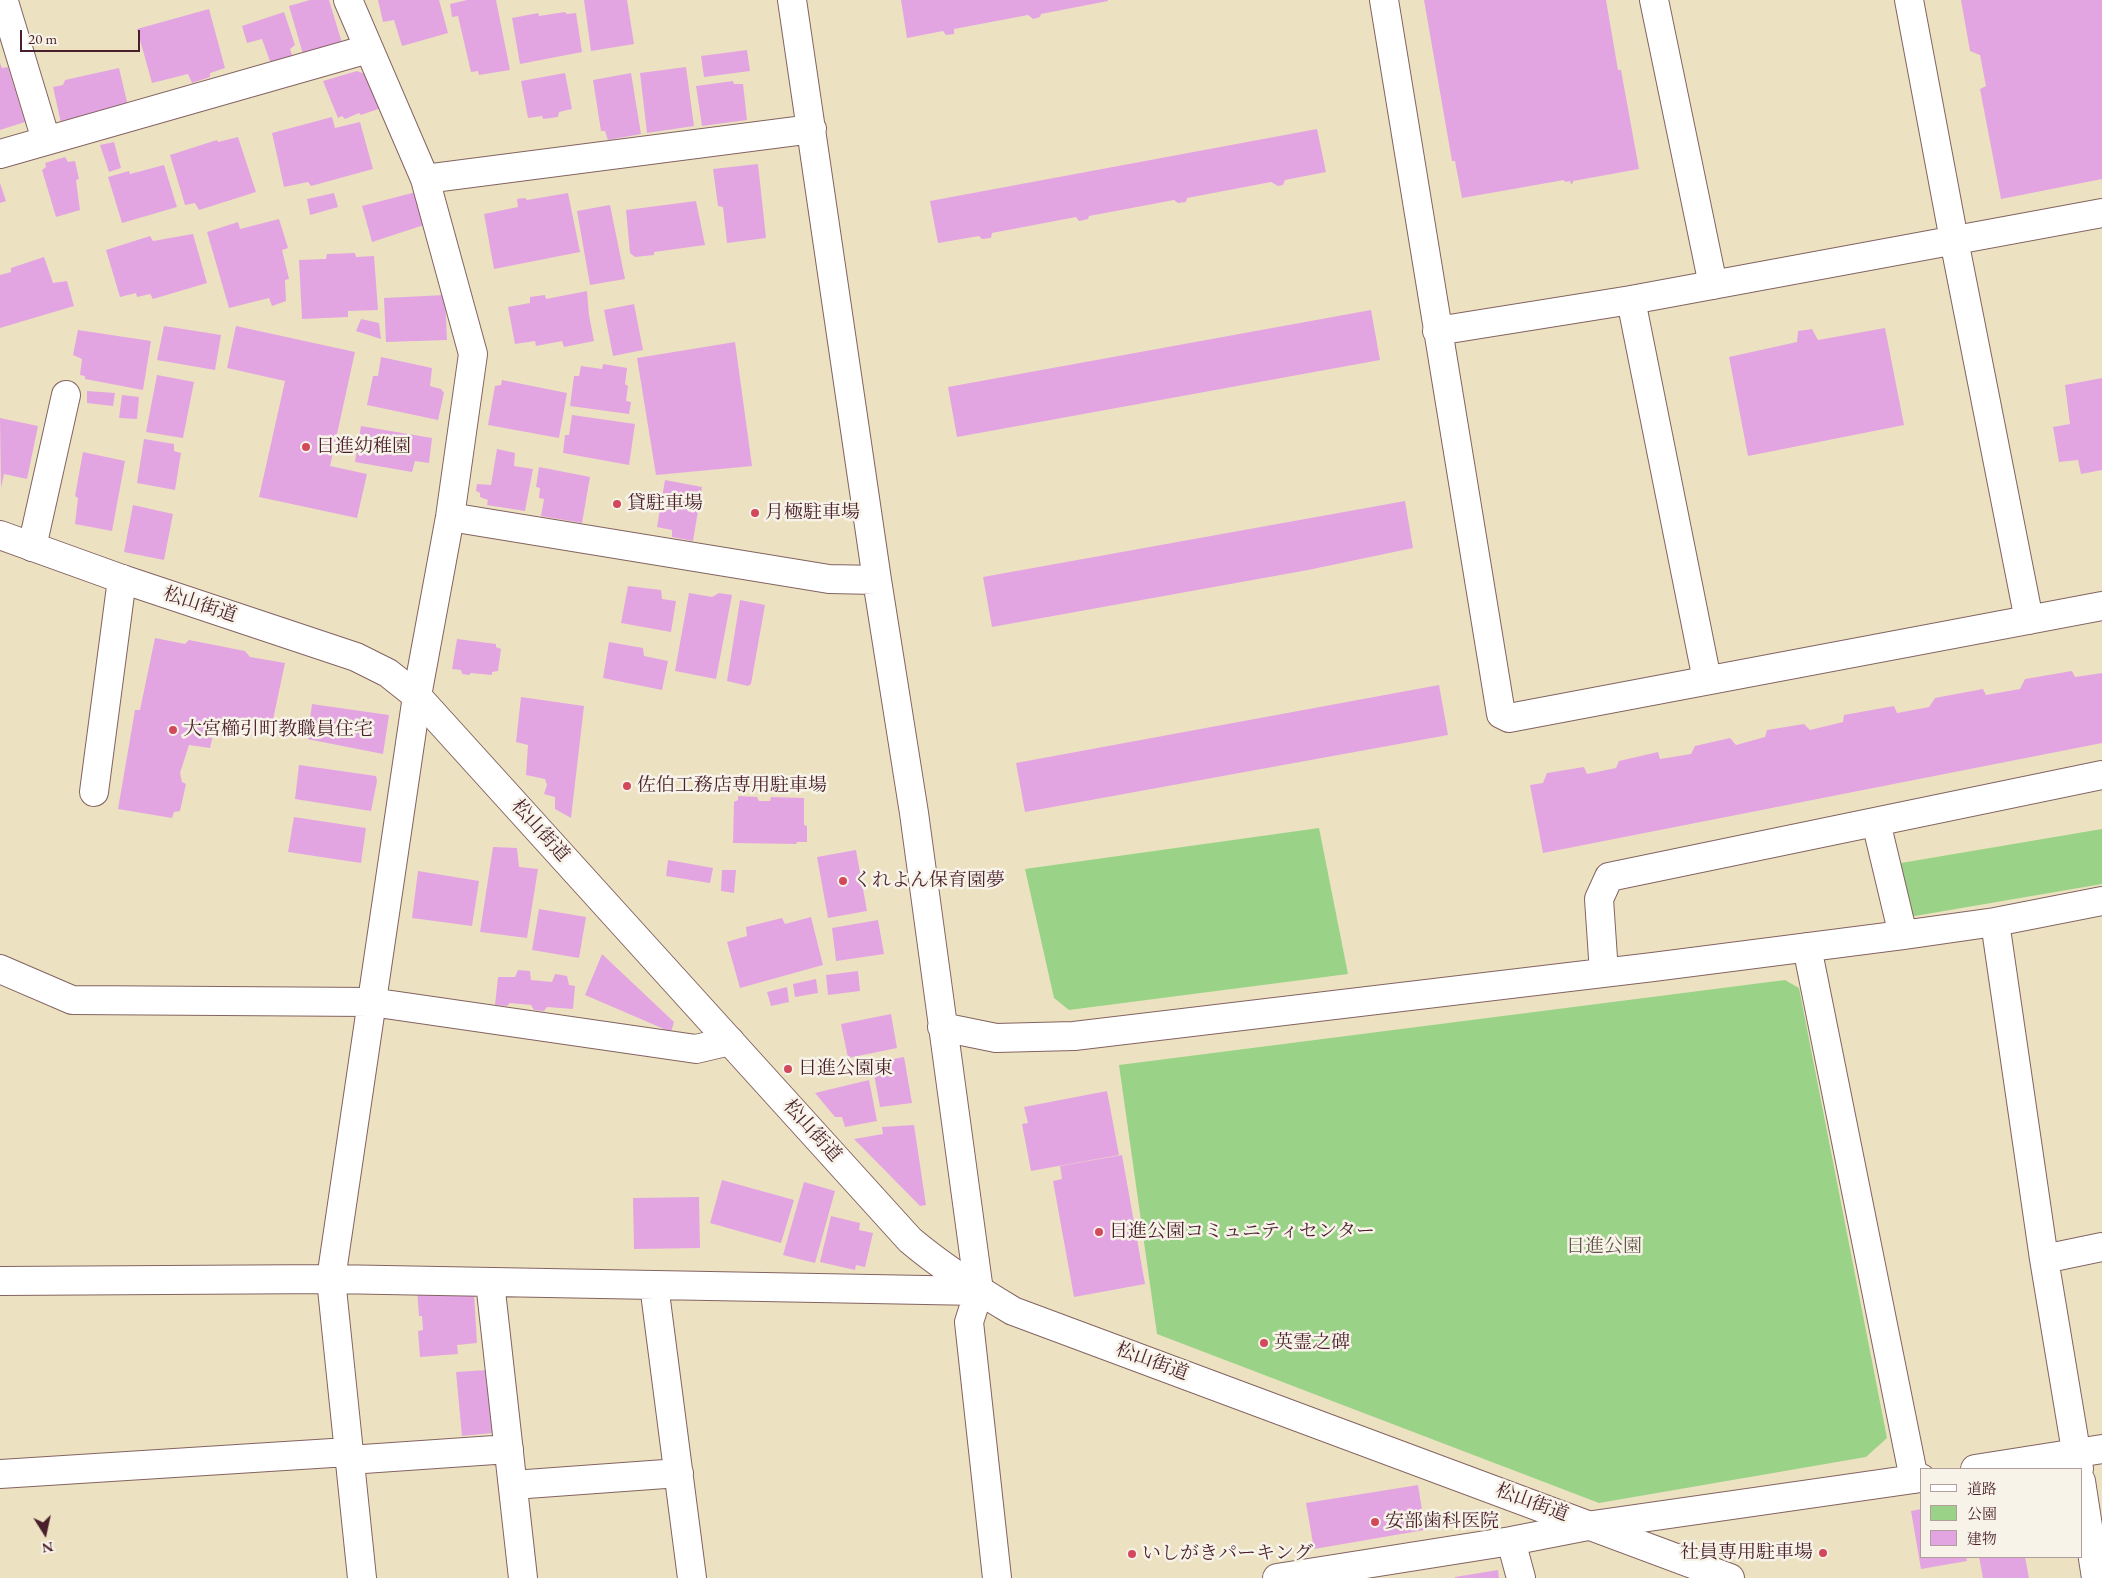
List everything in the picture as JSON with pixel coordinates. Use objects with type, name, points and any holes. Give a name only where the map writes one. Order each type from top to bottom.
[{"type":"street","points":[[348,0],[425,179],[473,354],[450,518],[417,696],[331,1279],[362,1578]]},
{"type":"street","points":[[792,0],[877,580],[914,813],[979,1291],[968,1322],[996,1578]]},
{"type":"street","points":[[1384,0],[1501,714],[1509,718],[2102,606]]},
{"type":"street","points":[[1654,0],[1712,286]]},
{"type":"street","points":[[1909,0],[1954,240],[2030,620]]},
{"type":"street","points":[[5,5],[46,140]]},
{"type":"street","points":[[0,154],[368,49]]},
{"type":"street","points":[[425,179],[812,129]]},
{"type":"street","points":[[1437,331],[1712,286],[2102,213]]},
{"type":"street","points":[[1631,300],[1707,680]]},
{"type":"street","points":[[32,547],[66,395]]},
{"type":"street","points":[[450,518],[829,579],[877,580]]},
{"type":"street","name":"松山街道","points":[[0,535],[122,579],[356,657],[388,672],[417,696],[910,1240],[942,1267],[979,1291],[1013,1311],[1729,1578]]},
{"type":"street","points":[[94,792],[122,579]]},
{"type":"street","points":[[1604,973],[1599,899],[1609,878],[2102,775]]},
{"type":"street","points":[[1876,822],[1903,935]]},
{"type":"street","points":[[942,1027],[996,1038],[1074,1036],[1604,973],[1903,935],[1995,922],[2102,901]]},
{"type":"street","points":[[1984,1468],[2086,1457],[2044,1259],[1995,922]]},
{"type":"street","points":[[1276,1578],[1511,1541],[1593,1526],[1917,1478],[1807,947]]},
{"type":"street","points":[[0,969],[72,1000],[371,1002],[696,1049],[730,1041]]},
{"type":"street","points":[[2044,1259],[2102,1247]]},
{"type":"street","points":[[0,1281],[331,1279],[979,1291]]},
{"type":"street","points":[[490,1282],[524,1578]]},
{"type":"street","points":[[654,1285],[692,1578]]},
{"type":"street","points":[[0,1474],[509,1449]]},
{"type":"street","points":[[513,1485],[678,1473]]},
{"type":"street","points":[[2082,1487],[2096,1578]]},
{"type":"street","points":[[1511,1541],[1521,1578]]},
{"type":"green space","points":[[1319,828],[1348,974],[1069,1010],[1054,998],[1025,869]]},
{"type":"green space","points":[[2102,829],[2102,884],[1909,917],[1895,864]]},
{"type":"green space","name":"日進公園","points":[[1785,980],[1799,988],[1887,1438],[1866,1457],[1599,1503],[1157,1334],[1119,1065]]},
{"type":"building","points":[[310,0],[329,0],[342,43],[303,54],[289,6]]},
{"type":"building","points":[[378,0],[439,0],[448,33],[402,46],[394,20],[383,22]]},
{"type":"building","points":[[467,0],[496,0],[510,70],[479,75],[478,71],[471,72],[458,16],[452,17],[450,4]]},
{"type":"building","points":[[584,0],[627,0],[634,44],[591,51]]},
{"type":"building","points":[[901,0],[1108,1],[1041,14],[1040,17],[1033,19],[1028,15],[954,29],[954,34],[946,35],[943,31],[907,38]]},
{"type":"building","points":[[1424,0],[1606,0],[1618,70],[1621,70],[1639,169],[1573,181],[1571,184],[1570,181],[1565,182],[1564,180],[1462,198],[1455,161],[1452,161]]},
{"type":"building","points":[[1961,0],[2102,0],[2102,179],[2001,199],[1980,89],[1986,86],[1980,55],[1970,51]]},
{"type":"building","points":[[209,9],[225,68],[210,73],[210,77],[192,83],[188,74],[152,83],[137,29]]},
{"type":"building","points":[[284,12],[295,45],[290,49],[293,58],[271,64],[262,39],[247,43],[242,26]]},
{"type":"building","points":[[565,12],[567,14],[576,13],[582,52],[520,64],[512,18],[538,13],[539,16]]},
{"type":"building","points":[[747,50],[750,71],[704,77],[701,56]]},
{"type":"building","points":[[0,63],[2,68],[8,67],[25,122],[0,130]]},
{"type":"building","points":[[686,67],[694,126],[647,133],[640,73]]},
{"type":"building","points":[[119,68],[128,106],[61,123],[53,87],[63,85],[65,80]]},
{"type":"building","points":[[357,71],[365,74],[381,108],[361,115],[359,113],[345,119],[342,116],[338,118],[323,81]]},
{"type":"building","points":[[565,73],[572,109],[559,112],[558,117],[543,119],[542,116],[528,118],[521,81]]},
{"type":"building","points":[[631,73],[641,134],[608,140],[605,131],[601,131],[593,80]]},
{"type":"building","points":[[733,81],[734,84],[743,84],[747,120],[702,126],[696,86]]},
{"type":"building","points":[[332,117],[335,128],[360,122],[373,169],[311,186],[308,182],[284,187],[272,133]]},
{"type":"building","points":[[1317,129],[1326,172],[1285,180],[1283,185],[1278,186],[1271,182],[1187,198],[1186,202],[1178,203],[1174,200],[1089,216],[1088,219],[1079,221],[1076,217],[992,233],[991,238],[982,239],[979,236],[938,243],[930,201]]},
{"type":"building","points":[[238,137],[256,192],[199,210],[195,203],[185,205],[170,155],[217,140],[218,142]]},
{"type":"building","points":[[114,142],[121,168],[109,172],[100,145]]},
{"type":"building","points":[[65,157],[68,162],[75,161],[79,179],[76,180],[80,210],[56,217],[42,170],[46,167],[45,163]]},
{"type":"building","points":[[758,164],[766,238],[727,243],[723,207],[718,206],[713,169]]},
{"type":"building","points":[[164,165],[177,207],[122,223],[108,177],[129,171],[130,174]]},
{"type":"building","points":[[0,183],[6,201],[0,203]]},
{"type":"building","points":[[416,192],[424,225],[372,242],[362,206]]},
{"type":"building","points":[[334,193],[338,207],[310,215],[307,199]]},
{"type":"building","points":[[568,193],[580,252],[494,269],[484,214],[518,207],[517,199],[525,198],[527,200]]},
{"type":"building","points":[[696,201],[705,245],[654,252],[654,255],[635,257],[630,253],[626,210]]},
{"type":"building","points":[[610,205],[625,279],[590,285],[577,211]]},
{"type":"building","points":[[279,219],[288,248],[282,250],[289,279],[285,280],[286,301],[272,306],[269,298],[229,308],[207,232],[238,222],[240,229]]},
{"type":"building","points":[[193,234],[207,283],[153,299],[150,294],[137,297],[136,293],[120,297],[106,250],[150,236],[153,241]]},
{"type":"building","points":[[355,253],[356,257],[374,256],[378,310],[348,311],[348,317],[302,319],[299,260],[326,259],[327,254]]},
{"type":"building","points":[[44,257],[53,283],[67,281],[74,306],[0,328],[0,275],[11,272],[11,268]]},
{"type":"building","points":[[587,291],[594,341],[564,347],[562,341],[536,346],[535,341],[515,344],[508,307],[530,303],[530,297],[545,295],[546,299]]},
{"type":"building","points":[[445,295],[447,340],[386,342],[384,298]]},
{"type":"building","points":[[634,304],[643,350],[613,356],[604,310]]},
{"type":"building","points":[[1371,310],[1380,360],[957,437],[948,387]]},
{"type":"building","points":[[361,319],[379,323],[381,339],[356,331]]},
{"type":"building","points":[[164,326],[221,335],[215,370],[157,360]]},
{"type":"building","points":[[236,326],[355,352],[330,466],[367,474],[357,518],[259,497],[285,381],[227,368]]},
{"type":"building","points":[[1885,328],[1904,425],[1748,456],[1729,357],[1797,342],[1798,331],[1812,329],[1818,340]]},
{"type":"building","points":[[78,330],[151,341],[143,390],[85,379],[85,376],[80,375],[82,359],[73,355]]},
{"type":"building","points":[[735,342],[752,466],[656,475],[637,358]]},
{"type":"building","points":[[381,357],[432,368],[430,386],[441,389],[444,393],[438,420],[367,405],[373,376],[378,376]]},
{"type":"building","points":[[603,364],[627,368],[625,384],[628,386],[626,401],[631,402],[629,414],[570,406],[574,376],[579,376],[581,366],[602,369]]},
{"type":"building","points":[[157,375],[194,382],[183,438],[146,432]]},
{"type":"building","points":[[2102,378],[2102,470],[2081,474],[2078,460],[2059,462],[2053,427],[2070,424],[2065,385]]},
{"type":"building","points":[[502,380],[567,393],[559,438],[488,425],[495,386],[501,385]]},
{"type":"building","points":[[87,391],[115,393],[113,406],[87,403]]},
{"type":"building","points":[[122,395],[139,397],[137,419],[119,418]]},
{"type":"building","points":[[572,415],[635,424],[629,465],[563,453],[565,435],[569,435]]},
{"type":"building","points":[[0,418],[38,426],[27,479],[4,474],[1,488]]},
{"type":"building","points":[[361,426],[432,438],[429,463],[415,461],[412,472],[355,462]]},
{"type":"building","points":[[144,439],[174,444],[174,451],[181,453],[175,490],[137,483]]},
{"type":"building","points":[[497,449],[515,453],[514,466],[533,469],[525,511],[487,505],[488,500],[480,497],[480,493],[476,491],[477,484],[491,485]]},
{"type":"building","points":[[83,452],[125,461],[112,531],[75,524],[78,498],[75,496]]},
{"type":"building","points":[[539,467],[590,477],[582,523],[541,516],[544,499],[539,498],[540,488],[536,487]]},
{"type":"building","points":[[665,480],[702,487],[693,541],[672,537],[672,530],[657,527]]},
{"type":"building","points":[[1405,501],[1413,548],[1308,570],[992,627],[983,577]]},
{"type":"building","points":[[133,505],[173,514],[164,560],[124,552]]},
{"type":"building","points":[[628,586],[661,590],[662,599],[676,601],[671,632],[621,623]]},
{"type":"building","points":[[689,593],[712,597],[719,593],[732,595],[716,679],[675,671]]},
{"type":"building","points":[[740,600],[765,605],[751,684],[748,686],[727,681]]},
{"type":"building","name":"大宮櫛引町教職員住宅","points":[[155,638],[185,644],[189,640],[245,651],[250,657],[285,663],[270,734],[221,725],[215,726],[210,748],[189,745],[180,773],[182,782],[186,784],[180,811],[174,812],[172,818],[118,809],[135,710],[140,710]]},
{"type":"building","points":[[457,639],[496,644],[496,647],[501,649],[498,671],[492,672],[492,675],[471,673],[469,675],[462,674],[461,670],[452,669]]},
{"type":"building","points":[[609,642],[643,648],[644,656],[668,661],[662,690],[603,678]]},
{"type":"building","points":[[2072,671],[2075,677],[2102,673],[2102,743],[1543,853],[1530,785],[1543,783],[1547,773],[1584,767],[1587,774],[1616,768],[1619,761],[1658,752],[1660,759],[1691,754],[1695,746],[1730,738],[1736,745],[1765,737],[1767,730],[1804,724],[1810,730],[1843,722],[1844,715],[1894,706],[1897,713],[1929,707],[1935,698],[1983,689],[1986,695],[2020,689],[2025,679]]},
{"type":"building","points":[[1439,685],[1448,735],[1025,812],[1016,763]]},
{"type":"building","points":[[521,697],[584,706],[571,818],[555,809],[555,797],[544,794],[547,785],[545,779],[526,775],[528,745],[516,742]]},
{"type":"building","points":[[312,704],[389,715],[383,754],[307,739]]},
{"type":"building","points":[[299,765],[376,776],[377,781],[371,811],[295,799]]},
{"type":"building","points":[[738,796],[757,797],[759,801],[770,801],[771,797],[804,798],[804,825],[807,826],[807,842],[797,842],[796,844],[733,843],[734,802],[738,800]]},
{"type":"building","points":[[294,817],[366,828],[361,863],[288,852]]},
{"type":"building","points":[[493,847],[517,848],[519,867],[538,869],[527,938],[480,932]]},
{"type":"building","points":[[856,850],[867,911],[828,918],[817,857]]},
{"type":"building","points":[[668,860],[713,868],[710,883],[666,876]]},
{"type":"building","points":[[722,870],[736,870],[734,893],[721,891]]},
{"type":"building","points":[[418,871],[479,881],[472,926],[412,918]]},
{"type":"building","points":[[539,909],[586,917],[579,958],[532,950]]},
{"type":"building","points":[[811,917],[823,965],[740,988],[727,942],[747,936],[746,927],[782,918],[785,924]]},
{"type":"building","points":[[878,920],[884,954],[836,961],[832,928]]},
{"type":"building","points":[[602,954],[674,1022],[671,1032],[585,995]]},
{"type":"building","points":[[518,970],[530,971],[531,980],[552,982],[555,974],[567,976],[569,985],[575,986],[573,1009],[547,1007],[544,1011],[534,1010],[531,1005],[510,1003],[507,1006],[495,1005],[498,977],[515,977]]},
{"type":"building","points":[[858,971],[860,991],[828,995],[826,975]]},
{"type":"building","points":[[816,979],[818,993],[795,997],[793,984]]},
{"type":"building","points":[[787,987],[789,1002],[771,1006],[767,992]]},
{"type":"building","points":[[891,1014],[897,1048],[848,1058],[841,1024]]},
{"type":"building","points":[[904,1057],[912,1103],[880,1107],[872,1063]]},
{"type":"building","points":[[869,1080],[877,1121],[845,1127],[842,1117],[835,1117],[815,1093]]},
{"type":"building","points":[[1107,1091],[1119,1155],[1031,1171],[1022,1124],[1028,1123],[1024,1107]]},
{"type":"building","points":[[914,1125],[926,1205],[920,1206],[854,1139],[883,1134],[882,1127]]},
{"type":"building","name":"日進公園コミュニティセンター","points":[[1122,1155],[1145,1284],[1074,1297],[1053,1181],[1062,1179],[1060,1166]]},
{"type":"building","points":[[722,1180],[794,1200],[781,1243],[710,1223]]},
{"type":"building","points":[[804,1182],[835,1191],[815,1263],[783,1255]]},
{"type":"building","points":[[699,1197],[700,1248],[634,1249],[633,1198]]},
{"type":"building","points":[[831,1216],[860,1223],[859,1230],[873,1233],[865,1267],[856,1265],[855,1270],[820,1262]]},
{"type":"building","points":[[455,1287],[455,1295],[474,1294],[477,1343],[457,1345],[458,1354],[420,1357],[418,1331],[423,1330],[422,1316],[419,1316],[417,1289]]},
{"type":"building","points":[[487,1370],[492,1433],[462,1436],[456,1372]]},
{"type":"building","name":"安部歯科医院","points":[[1418,1485],[1423,1516],[1440,1513],[1442,1527],[1314,1549],[1306,1503]]},
{"type":"building","points":[[1920,1509],[1920,1558],[1966,1558],[1967,1561],[1921,1569],[1911,1511]]},
{"type":"building","points":[[1979,1558],[2025,1558],[2029,1578],[1983,1578]]},
{"type":"building","points":[[1498,1570],[1499,1578],[1455,1578],[1455,1577]]},
{"type":"place","name":"日進幼稚園","points":[[306,447]]},
{"type":"place","name":"貸駐車場","points":[[617,504]]},
{"type":"place","name":"月極駐車場","points":[[755,513]]},
{"type":"place","name":"大宮櫛引町教職員住宅","points":[[173,730]]},
{"type":"place","name":"佐伯工務店専用駐車場","points":[[627,786]]},
{"type":"place","name":"くれよん保育園夢","points":[[843,881]]},
{"type":"place","name":"日進公園東","points":[[788,1069]]},
{"type":"place","name":"日進公園コミュニティセンター","points":[[1099,1232]]},
{"type":"place","name":"英霊之碑","points":[[1264,1343]]},
{"type":"place","name":"安部歯科医院","points":[[1375,1522]]},
{"type":"place","name":"社員専用駐車場","points":[[1823,1553]]},
{"type":"place","name":"いしがきパーキング","points":[[1132,1554]]}]
